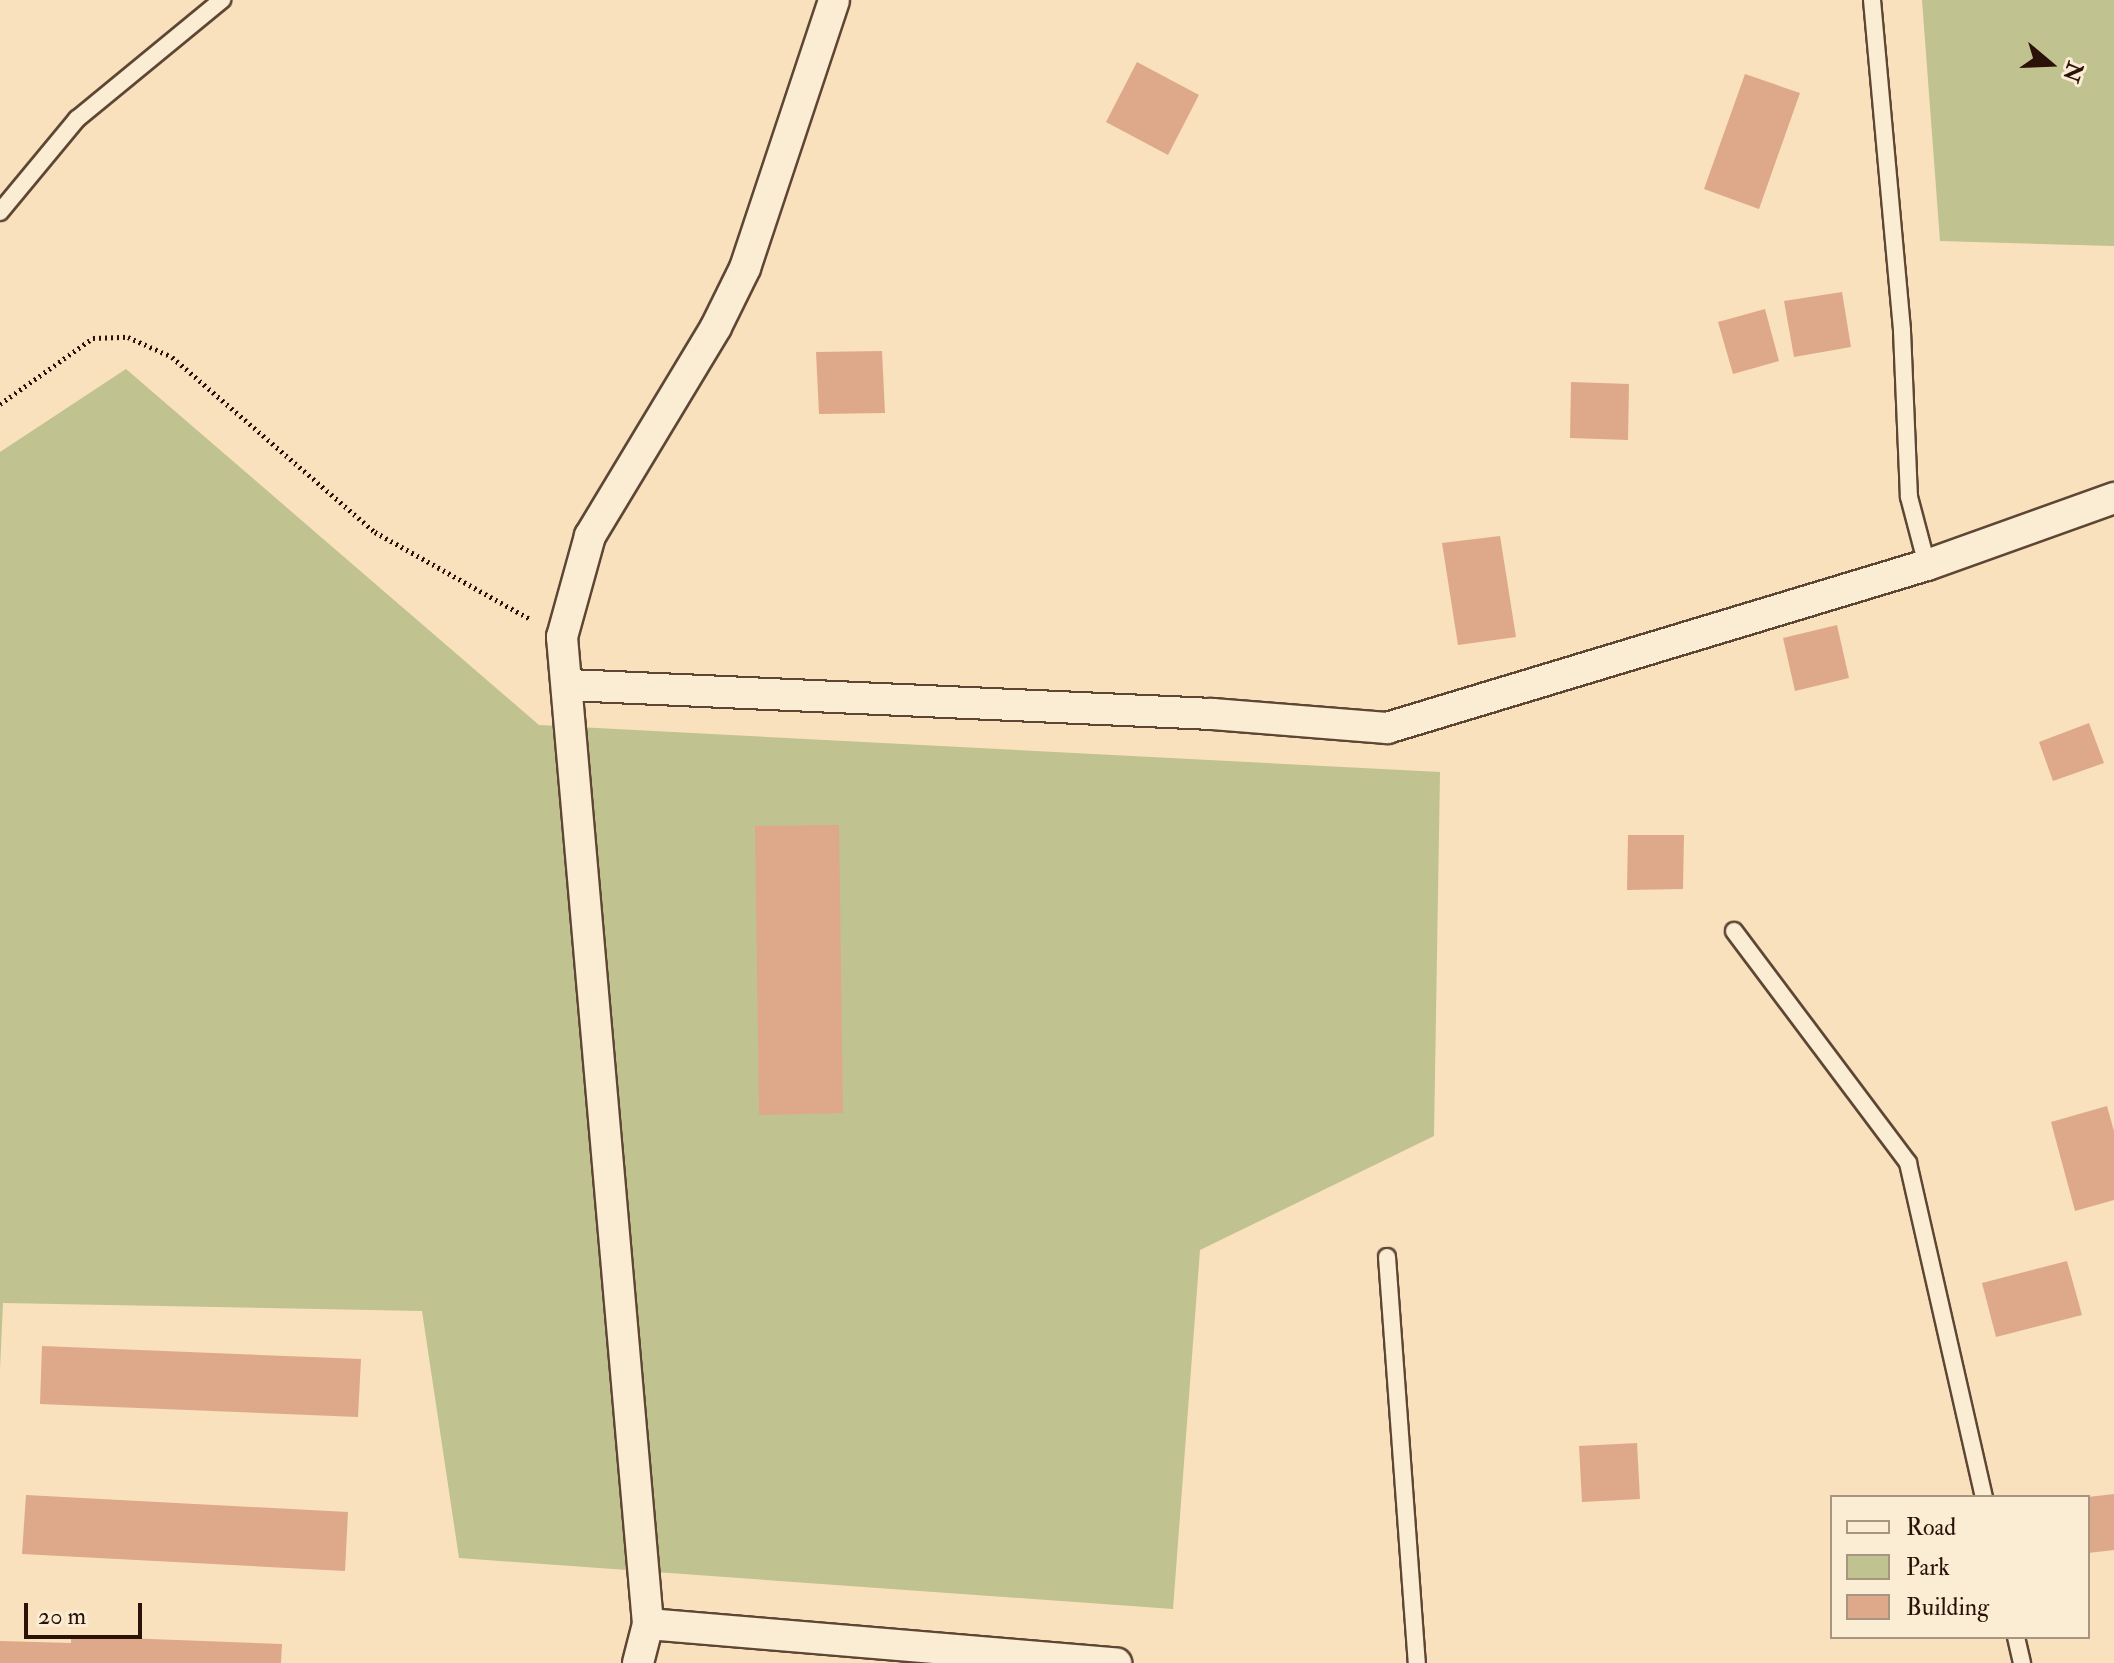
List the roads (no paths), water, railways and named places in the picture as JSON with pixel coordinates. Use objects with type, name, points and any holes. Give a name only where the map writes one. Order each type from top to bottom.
[{"type":"street","points":[[638,1663],[648,1624],[569,685],[562,637],[590,536],[716,327],[745,268],[834,0]]},
{"type":"street","points":[[569,685],[1212,714],[1387,728],[1927,565],[2114,498]]},
{"type":"street","points":[[648,1624],[1116,1663]]},
{"type":"lane","points":[[0,212],[77,119],[222,0]]},
{"type":"lane","points":[[1872,0],[1902,331],[1909,497],[1927,565]]},
{"type":"lane","points":[[1734,931],[1908,1163],[1984,1495]]},
{"type":"lane","points":[[1387,1257],[1417,1663]]},
{"type":"lane","points":[[2016,1639],[2022,1663]]}]
